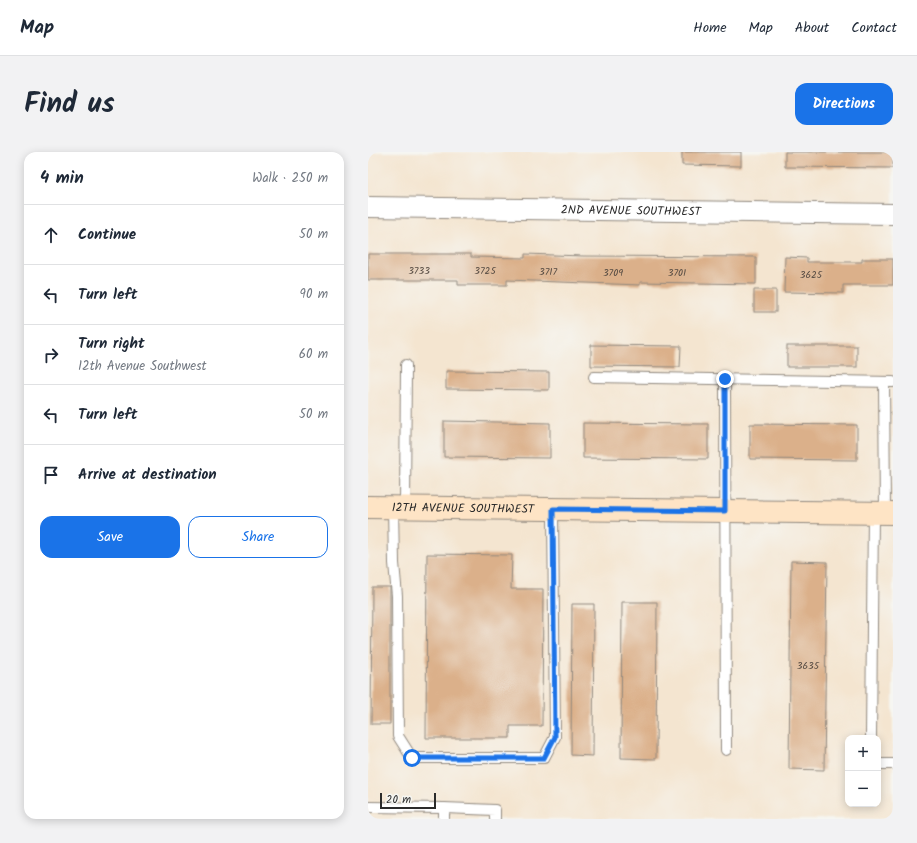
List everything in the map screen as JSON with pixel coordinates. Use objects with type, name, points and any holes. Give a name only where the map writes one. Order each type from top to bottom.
[{"type":"street","name":"2ND AVENUE SOUTHWEST","points":[[368,207],[893,214]]},
{"type":"street","name":"12TH AVENUE SOUTHWEST","points":[[368,507],[884,513]]},
{"type":"lane","points":[[406,365],[399,507],[394,563],[397,596],[398,736],[412,758],[544,758],[555,737],[553,509]]},
{"type":"lane","points":[[594,377],[889,382],[884,513],[871,735]]},
{"type":"lane","points":[[725,379],[726,750]]},
{"type":"lane","points":[[881,764],[893,764]]},
{"type":"lane","points":[[368,807],[495,810],[495,819]]},
{"type":"lane","points":[[444,808],[444,819]]},
{"type":"building","points":[[682,152],[741,152],[741,166],[682,165]]},
{"type":"building","points":[[785,152],[893,152],[893,168],[785,167]]},
{"type":"building","points":[[368,254],[471,254],[471,257],[525,258],[525,254],[583,256],[756,257],[756,284],[640,282],[640,285],[507,280],[507,285],[458,285],[458,280],[368,280]]},
{"type":"building","points":[[785,257],[807,258],[807,262],[862,262],[862,259],[893,259],[893,285],[843,285],[843,293],[784,292]]},
{"type":"building","points":[[754,290],[776,290],[776,312],[754,312]]},
{"type":"building","points":[[591,345],[681,346],[680,367],[591,366]]},
{"type":"building","points":[[787,346],[857,346],[857,367],[787,367]]},
{"type":"building","points":[[446,371],[549,372],[549,390],[446,389]]},
{"type":"building","points":[[444,421],[550,423],[550,458],[444,457]]},
{"type":"building","points":[[583,423],[708,424],[708,459],[583,458]]},
{"type":"building","points":[[750,424],[857,425],[857,460],[750,459]]},
{"type":"building","points":[[427,554],[512,555],[511,589],[543,589],[542,726],[510,726],[510,738],[426,738]]},
{"type":"building","points":[[791,561],[827,562],[824,770],[789,769]]},
{"type":"building","points":[[372,587],[390,587],[390,724],[371,724]]},
{"type":"building","points":[[622,602],[657,602],[656,759],[621,758]]},
{"type":"building","points":[[572,604],[594,604],[593,756],[571,755]]},
{"type":"route","points":[[412,758],[544,758],[555,737],[553,509],[725,511],[725,379]]}]
